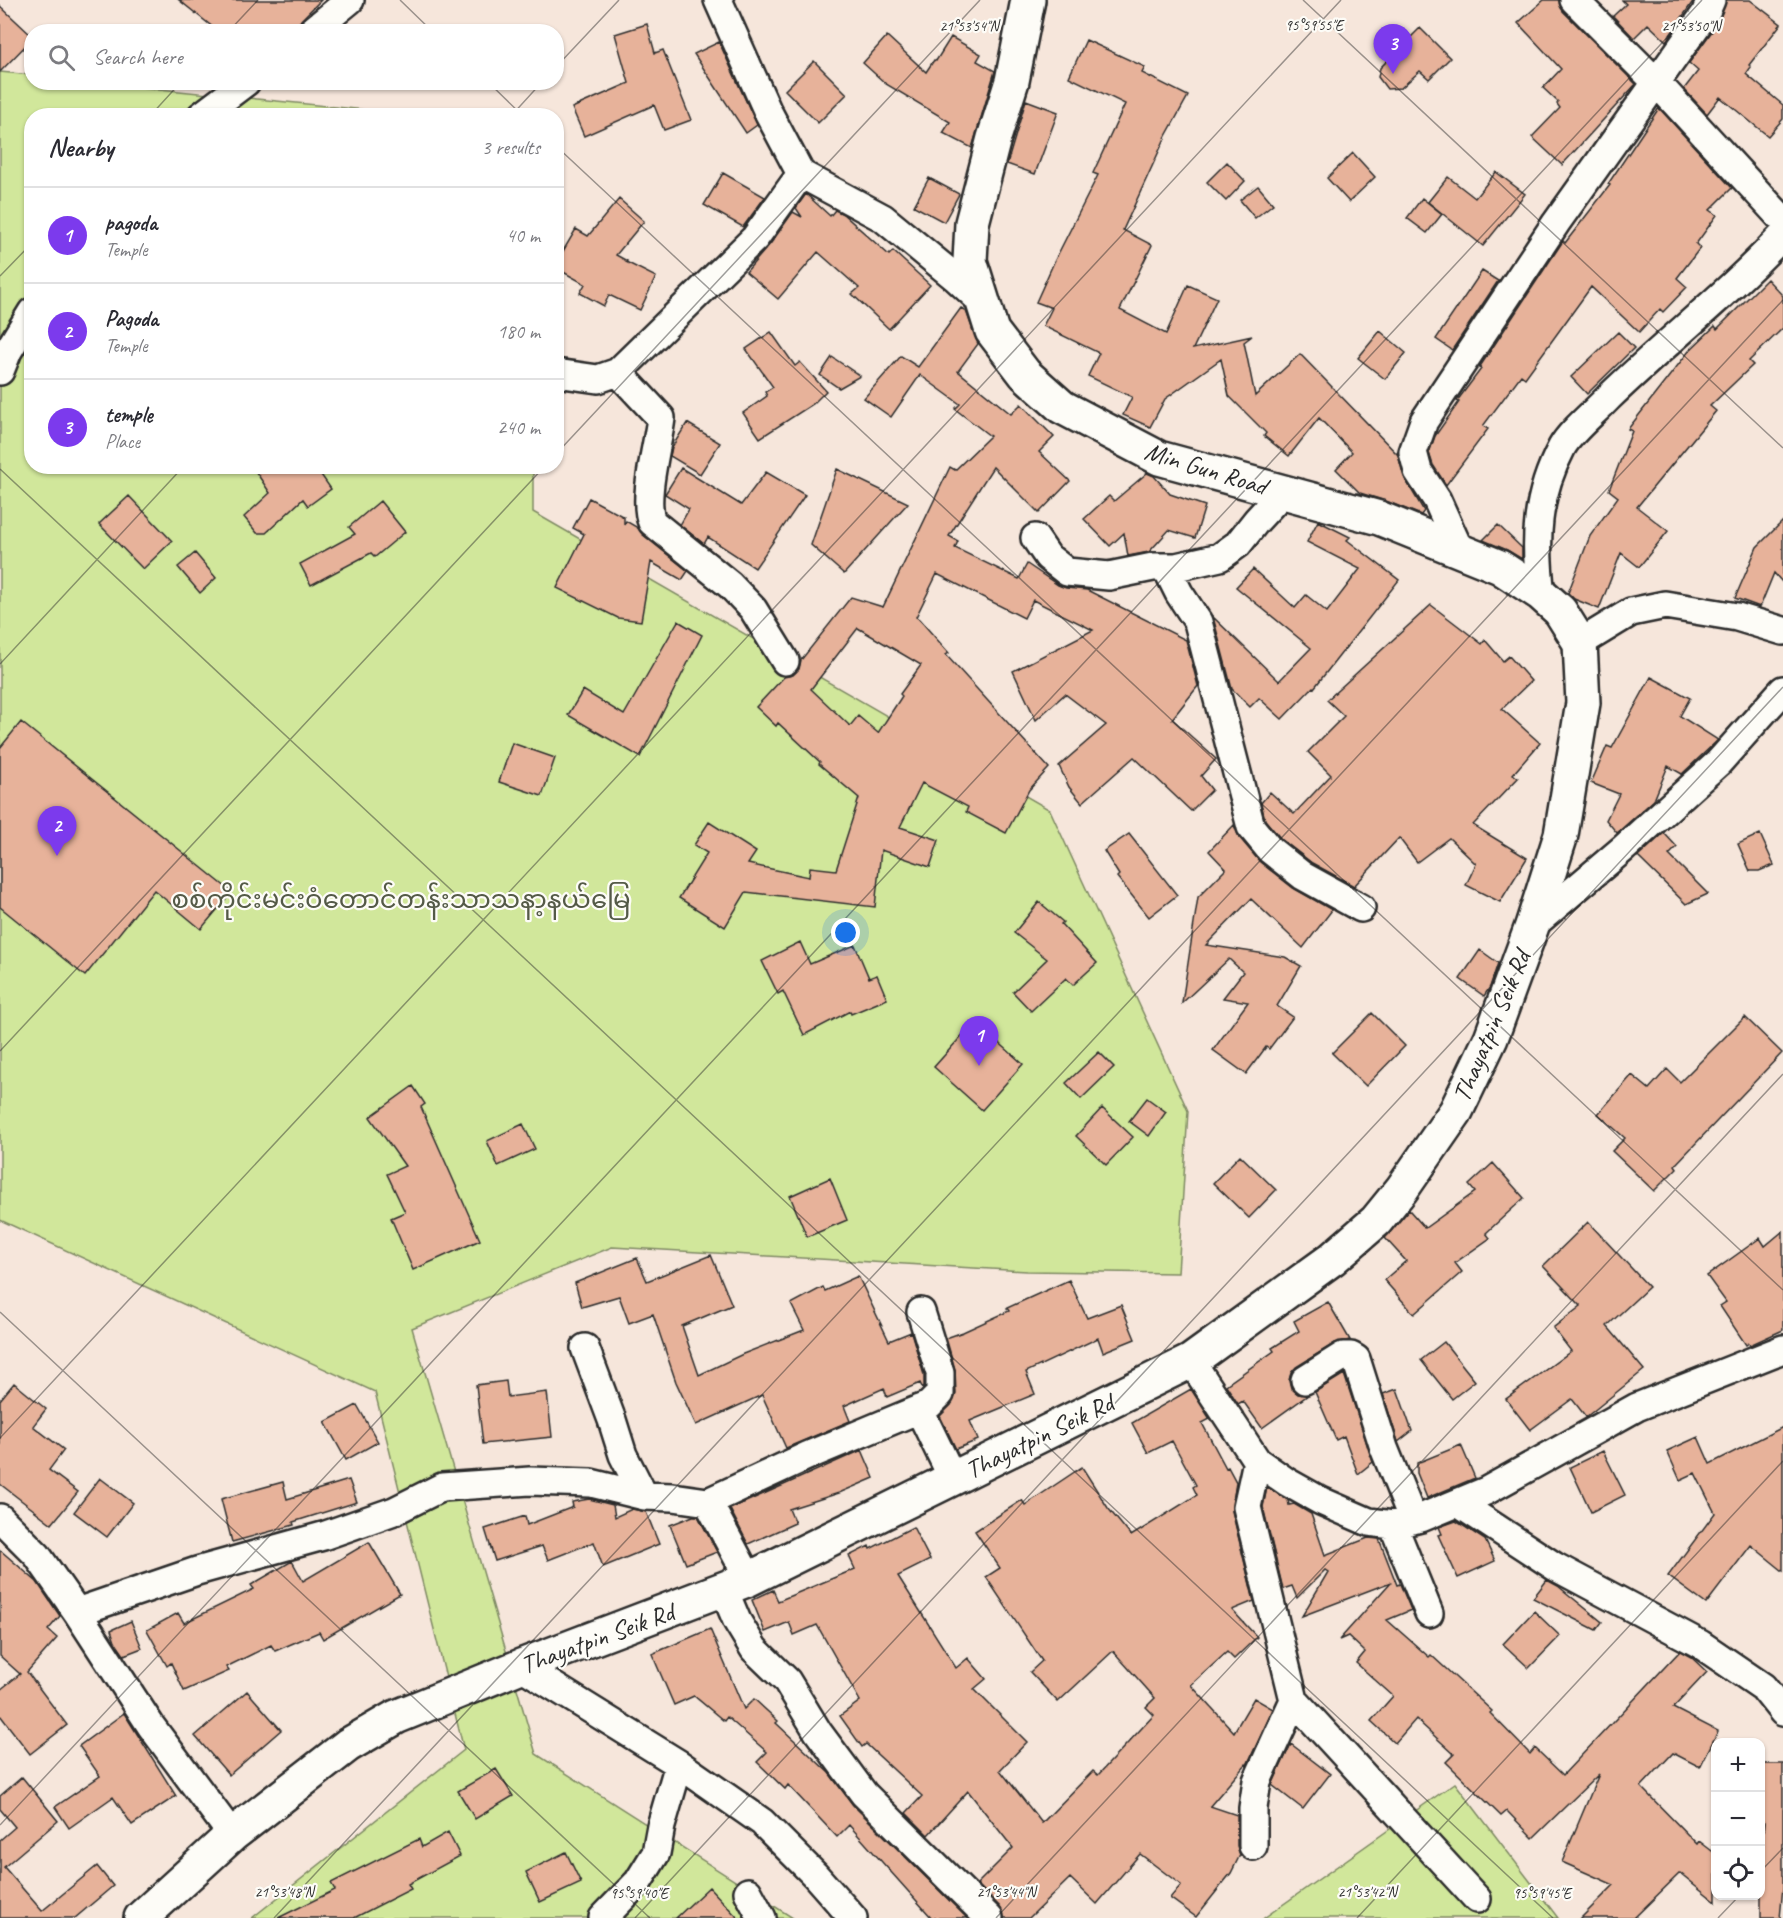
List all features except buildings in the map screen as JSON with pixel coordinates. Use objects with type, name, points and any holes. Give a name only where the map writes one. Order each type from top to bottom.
[{"type":"street","points":[[321,24],[350,0]]},
{"type":"street","points":[[718,0],[758,91],[801,174],[883,218],[981,301]]},
{"type":"street","name":"Min Gun Road","points":[[1028,0],[1012,81],[994,138],[972,223],[969,261],[992,331],[1025,374],[1062,407],[1159,458],[1379,518],[1500,567],[1541,594],[1560,611],[1580,643]]},
{"type":"street","points":[[1574,0],[1657,83],[1783,219]]},
{"type":"street","points":[[1459,549],[1437,500],[1418,471],[1413,452],[1424,422],[1484,335],[1556,223],[1705,14],[1711,0]]},
{"type":"street","points":[[212,108],[235,90]]},
{"type":"street","points":[[564,373],[597,379],[618,372],[755,238],[801,174]]},
{"type":"street","points":[[1541,594],[1537,527],[1544,490],[1563,445],[1636,372],[1754,266],[1783,235]]},
{"type":"street","points":[[0,371],[8,351],[24,325]]},
{"type":"street","points":[[618,372],[661,418],[650,485],[649,514],[652,522],[730,585],[753,609],[785,661]]},
{"type":"street","points":[[1035,538],[1048,557],[1067,572],[1109,576],[1153,567],[1176,567],[1220,557],[1239,544],[1283,492]]},
{"type":"street","points":[[1166,567],[1179,593],[1198,622],[1251,827],[1270,850],[1302,876],[1361,908]]},
{"type":"street","points":[[1580,643],[1631,612],[1665,605],[1737,617],[1783,632]]},
{"type":"street","name":"Thayatpin Seik Rd","points":[[141,1918],[232,1835],[348,1745],[386,1723],[521,1666],[736,1585],[1191,1361],[1332,1259],[1376,1221],[1402,1189],[1456,1111],[1491,1038],[1532,926],[1561,835],[1583,703],[1580,643]]},
{"type":"street","points":[[1532,926],[1624,848],[1718,763],[1783,690]]},
{"type":"street","points":[[76,1612],[162,1581],[324,1536],[394,1511],[442,1488],[530,1481],[591,1483],[644,1496],[708,1502],[807,1456],[928,1405],[940,1394],[940,1372],[921,1312]]},
{"type":"street","points":[[585,1348],[623,1455],[644,1496]]},
{"type":"street","points":[[1191,1361],[1257,1461],[1287,1482],[1321,1501],[1369,1522],[1402,1522],[1486,1491],[1637,1407],[1783,1349]]},
{"type":"street","points":[[1305,1380],[1343,1356],[1352,1356],[1356,1359],[1384,1448],[1402,1522],[1429,1613]]},
{"type":"street","points":[[919,1409],[952,1479]]},
{"type":"street","points":[[1257,1461],[1247,1507],[1294,1700],[1477,1899]]},
{"type":"street","points":[[708,1502],[736,1585],[737,1621],[754,1649],[787,1681],[818,1732],[864,1794],[989,1918]]},
{"type":"street","points":[[1458,1503],[1554,1566],[1700,1644],[1764,1687],[1783,1712]]},
{"type":"street","points":[[0,1518],[37,1555],[151,1726],[232,1835]]},
{"type":"street","points":[[521,1666],[679,1764],[762,1822],[815,1875],[853,1918]]},
{"type":"street","points":[[1253,1846],[1253,1808],[1257,1781],[1294,1700]]},
{"type":"street","points":[[603,1918],[638,1882],[656,1853],[661,1826],[679,1764]]},
{"type":"street","points":[[748,1892],[762,1918]]},
{"type":"green space","name":"စစ်ကိုင်းမင်းဝံတောင်တန်းသာသနာ့နယ်မြေ","points":[[0,72],[24,74],[24,90],[169,90],[346,108],[24,108],[24,474],[533,474],[533,512],[1050,810],[1188,1111],[1178,1273],[1027,1271],[612,1247],[412,1328],[536,1754],[793,1918],[252,1918],[464,1750],[375,1392],[0,1220]]},
{"type":"green space","points":[[1455,1783],[1558,1918],[1264,1918]]},
{"type":"place","name":"temple","points":[[1393,74]]},
{"type":"place","name":"Pagoda","points":[[57,856]]},
{"type":"place","name":"pagoda","points":[[979,1066]]}]
